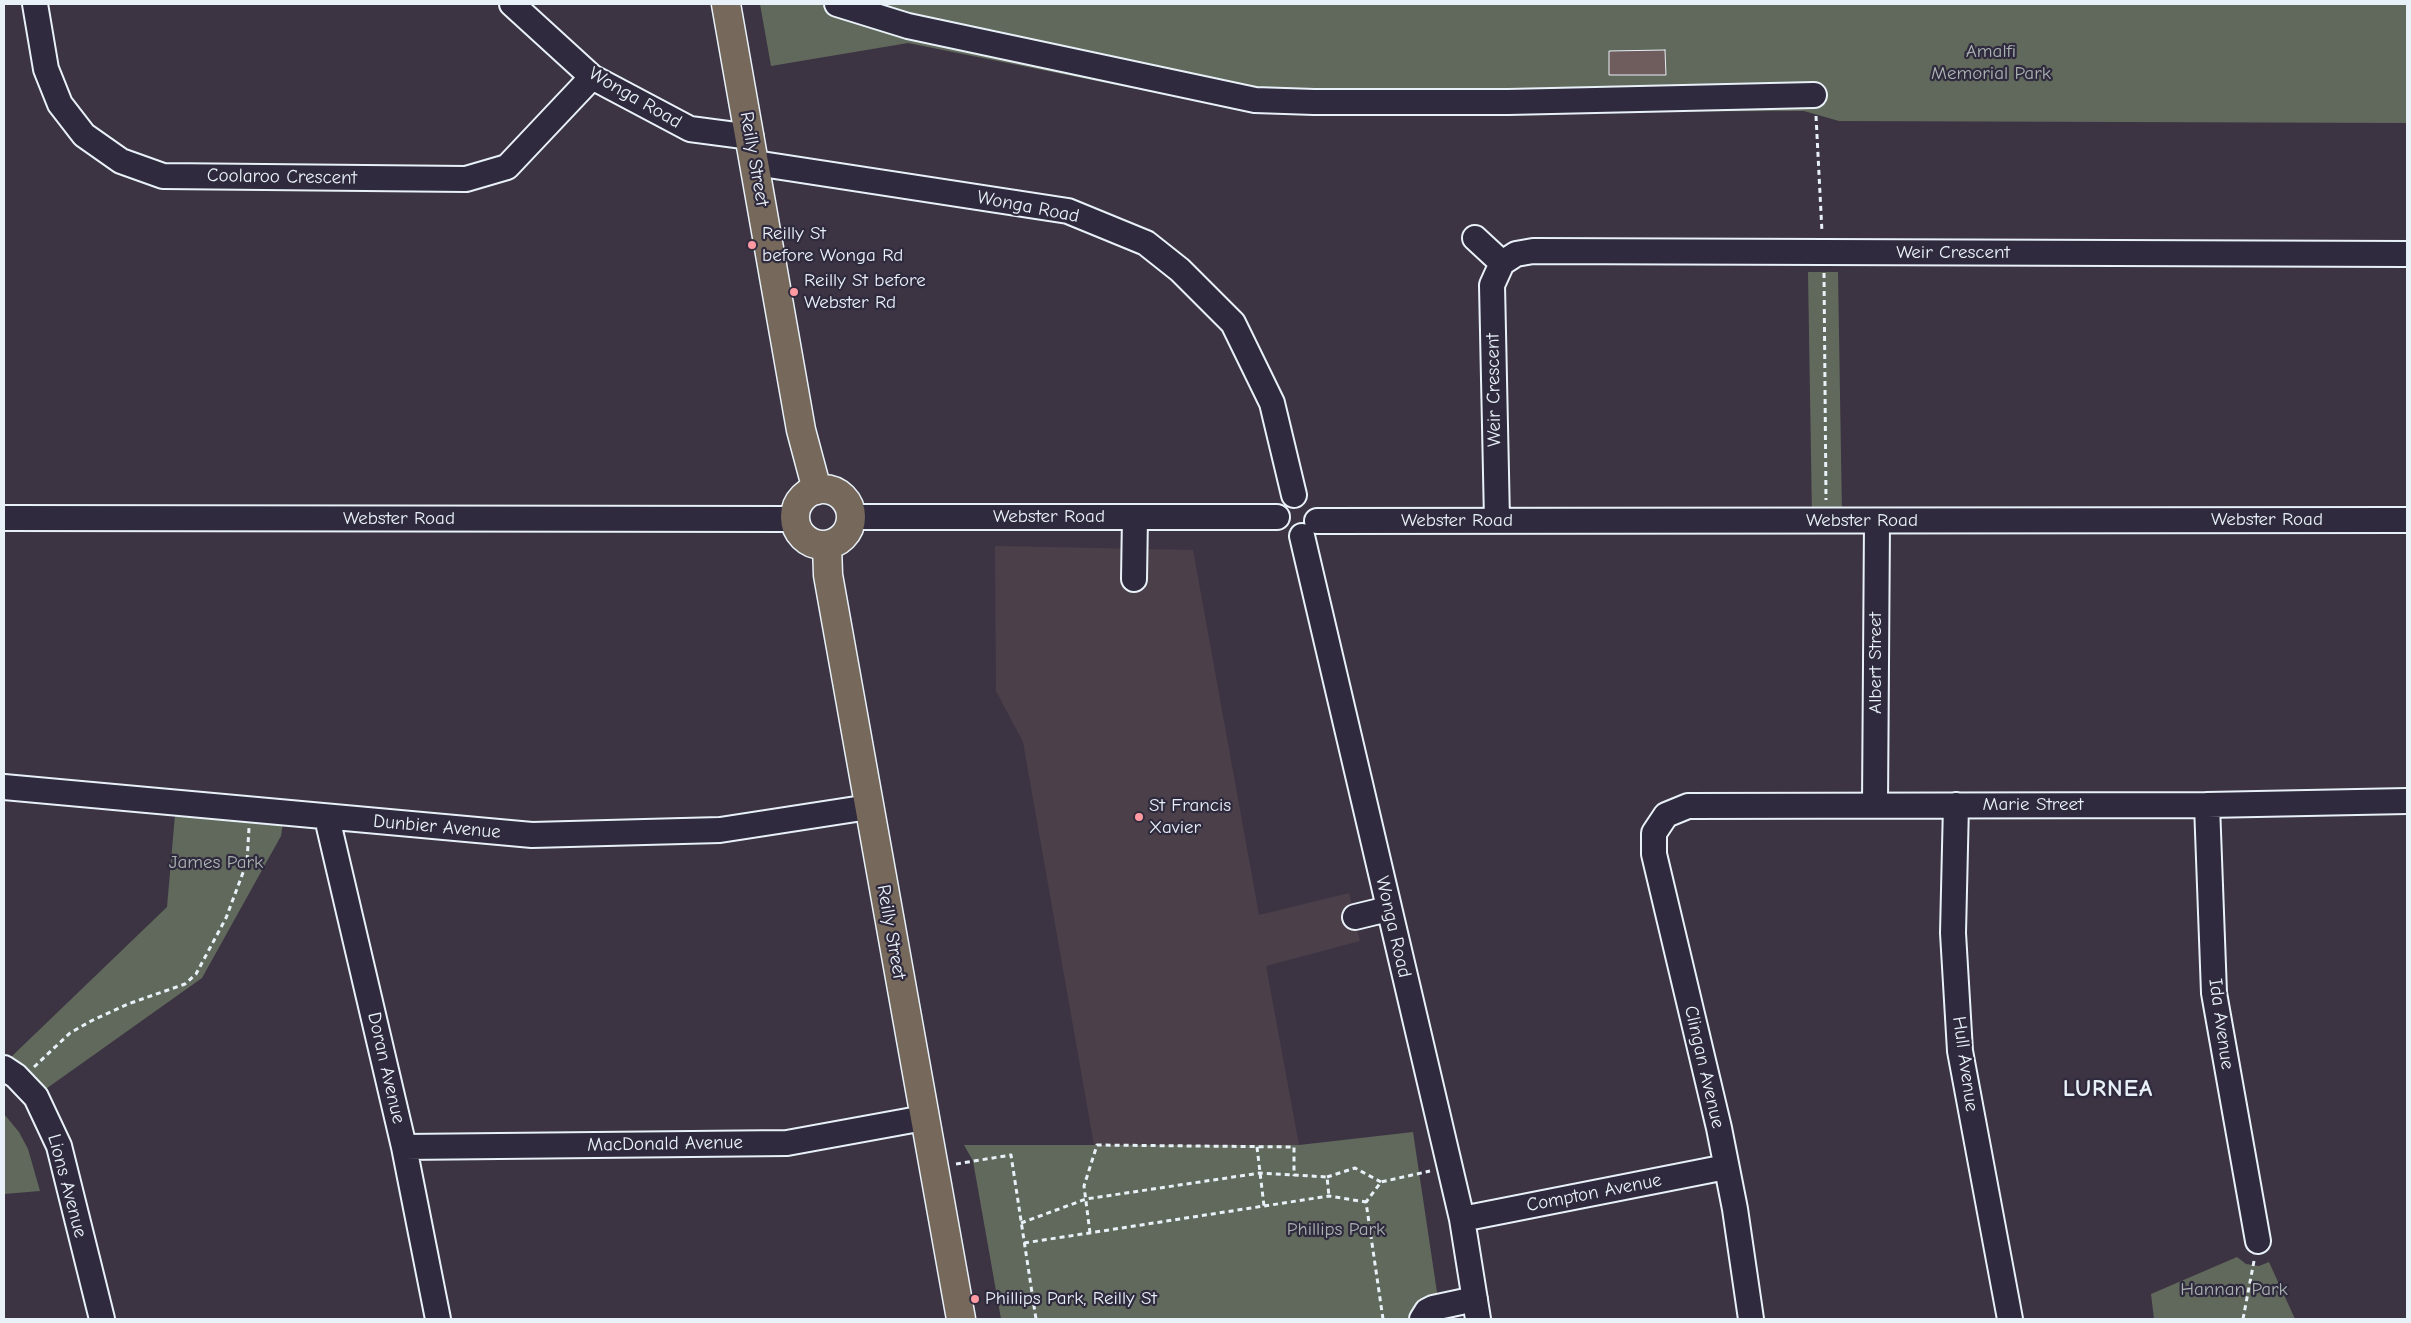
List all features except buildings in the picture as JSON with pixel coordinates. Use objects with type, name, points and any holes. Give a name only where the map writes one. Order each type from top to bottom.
[{"type":"main road","name":"Reilly Street","points":[[726,4],[801,430],[817,490]]},
{"type":"main road","points":[[827,489],[844,499],[851,517],[844,535],[837,542],[827,545],[810,542],[797,528],[795,519],[796,509],[800,500],[808,493],[817,490],[827,489]]},
{"type":"main road","name":"Reilly Street","points":[[827,545],[828,576],[961,1319]]},
{"type":"street","name":"Coolaroo Crescent","points":[[35,4],[46,69],[60,104],[84,135],[121,160],[163,176],[466,179],[507,167],[592,77]]},
{"type":"street","name":"Wonga Road","points":[[512,4],[592,77],[690,129],[753,150],[1068,211],[1146,243],[1180,270],[1233,323],[1272,403],[1294,495]]},
{"type":"street","points":[[837,4],[908,26],[1255,100],[1314,102],[1508,102],[1814,96]]},
{"type":"street","points":[[1476,238],[1502,263]]},
{"type":"street","name":"Weir Crescent","points":[[1497,520],[1491,295],[1494,277],[1502,263],[1516,254],[1533,251],[2407,254]]},
{"type":"street","points":[[1294,495],[1301,495],[1316,507],[1310,528],[1288,534],[1278,524],[1277,517],[1277,511],[1283,501],[1294,495]]},
{"type":"street","name":"Webster Road","points":[[851,517],[1277,517]]},
{"type":"street","points":[[1134,579],[1135,517]]},
{"type":"street","name":"Webster Road","points":[[4,518],[795,519]]},
{"type":"street","name":"Webster Road","points":[[1310,528],[1497,520],[1877,522],[2407,520]]},
{"type":"street","name":"Albert Street","points":[[1874,804],[1877,522]]},
{"type":"street","name":"Wonga Road","points":[[1310,528],[1388,909],[1462,1219],[1477,1309]]},
{"type":"street","name":"Dunbier Avenue","points":[[4,787],[327,818],[532,834],[720,830],[869,807]]},
{"type":"street","name":"Marie Street","points":[[1663,818],[1675,810],[1688,806],[1874,804],[2207,805],[2407,801]]},
{"type":"street","name":"Hull Avenue","points":[[1956,805],[1953,933],[1960,1051],[2010,1319]]},
{"type":"street","name":"Ida Avenue","points":[[2207,805],[2214,993],[2258,1241]]},
{"type":"street","name":"Doran Avenue","points":[[327,818],[404,1147],[438,1319]]},
{"type":"street","name":"Clingan Avenue","points":[[1663,818],[1656,827],[1653,839],[1654,854],[1726,1166],[1751,1319]]},
{"type":"street","points":[[1354,917],[1388,909]]},
{"type":"street","name":"Lions Avenue","points":[[12,1074],[36,1097],[59,1146],[102,1319]]},
{"type":"street","name":"MacDonald Avenue","points":[[404,1147],[787,1143],[924,1118]]},
{"type":"street","name":"Compton Avenue","points":[[1462,1219],[1726,1166]]},
{"type":"street","points":[[1422,1319],[1428,1310],[1433,1308],[1477,1309]]},
{"type":"path","points":[[1814,96],[1824,252],[1827,521]]},
{"type":"path","points":[[12,1074],[70,1033],[110,1011],[185,984],[196,974],[226,918],[246,862],[250,810]]},
{"type":"path","points":[[1090,1233],[1084,1186],[1097,1145],[1294,1147],[1294,1176]]},
{"type":"path","points":[[1257,1147],[1264,1206]]},
{"type":"path","points":[[955,1164],[1011,1155],[1036,1319]]},
{"type":"path","points":[[1021,1223],[1086,1199],[1260,1173],[1327,1177],[1355,1168],[1381,1182],[1450,1167]]},
{"type":"path","points":[[1327,1177],[1330,1196]]},
{"type":"path","points":[[1381,1182],[1366,1202],[1383,1319]]},
{"type":"path","points":[[1024,1243],[1330,1196],[1366,1202]]},
{"type":"path","points":[[2243,1319],[2258,1241]]},
{"type":"shaded area","name":"St Francis Xavier","points":[[995,546],[1193,550],[1259,915],[1349,893],[1360,941],[1266,966],[1299,1145],[1094,1145],[1023,742],[996,691]]},
{"type":"green space","name":"Amalfi Memorial Park","points":[[760,4],[2407,4],[2407,123],[1839,121],[1804,111],[1256,113],[908,43],[771,66]]},
{"type":"green space","points":[[1808,272],[1838,272],[1842,516],[1812,516]]},
{"type":"green space","name":"James Park","points":[[175,815],[283,823],[281,836],[202,978],[43,1091],[10,1058],[167,907]]},
{"type":"green space","points":[[4,1114],[19,1132],[28,1149],[40,1191],[4,1194]]},
{"type":"green space","name":"Phillips Park","points":[[1413,1132],[1441,1319],[1001,1319],[973,1161],[964,1145],[1299,1145]]},
{"type":"green space","name":"Hannan Park","points":[[2237,1257],[2246,1264],[2259,1266],[2269,1262],[2295,1319],[2154,1319],[2151,1294]]},
{"type":"place","name":"Reilly St before Wonga Rd","points":[[752,245]]},
{"type":"place","name":"Reilly St before Webster Rd","points":[[794,292]]},
{"type":"place","name":"St Francis Xavier","points":[[1139,817]]},
{"type":"place","name":"Phillips Park, Reilly St","points":[[975,1299]]},
{"type":"district","name":"LURNEA","points":[[2108,1089]]}]
